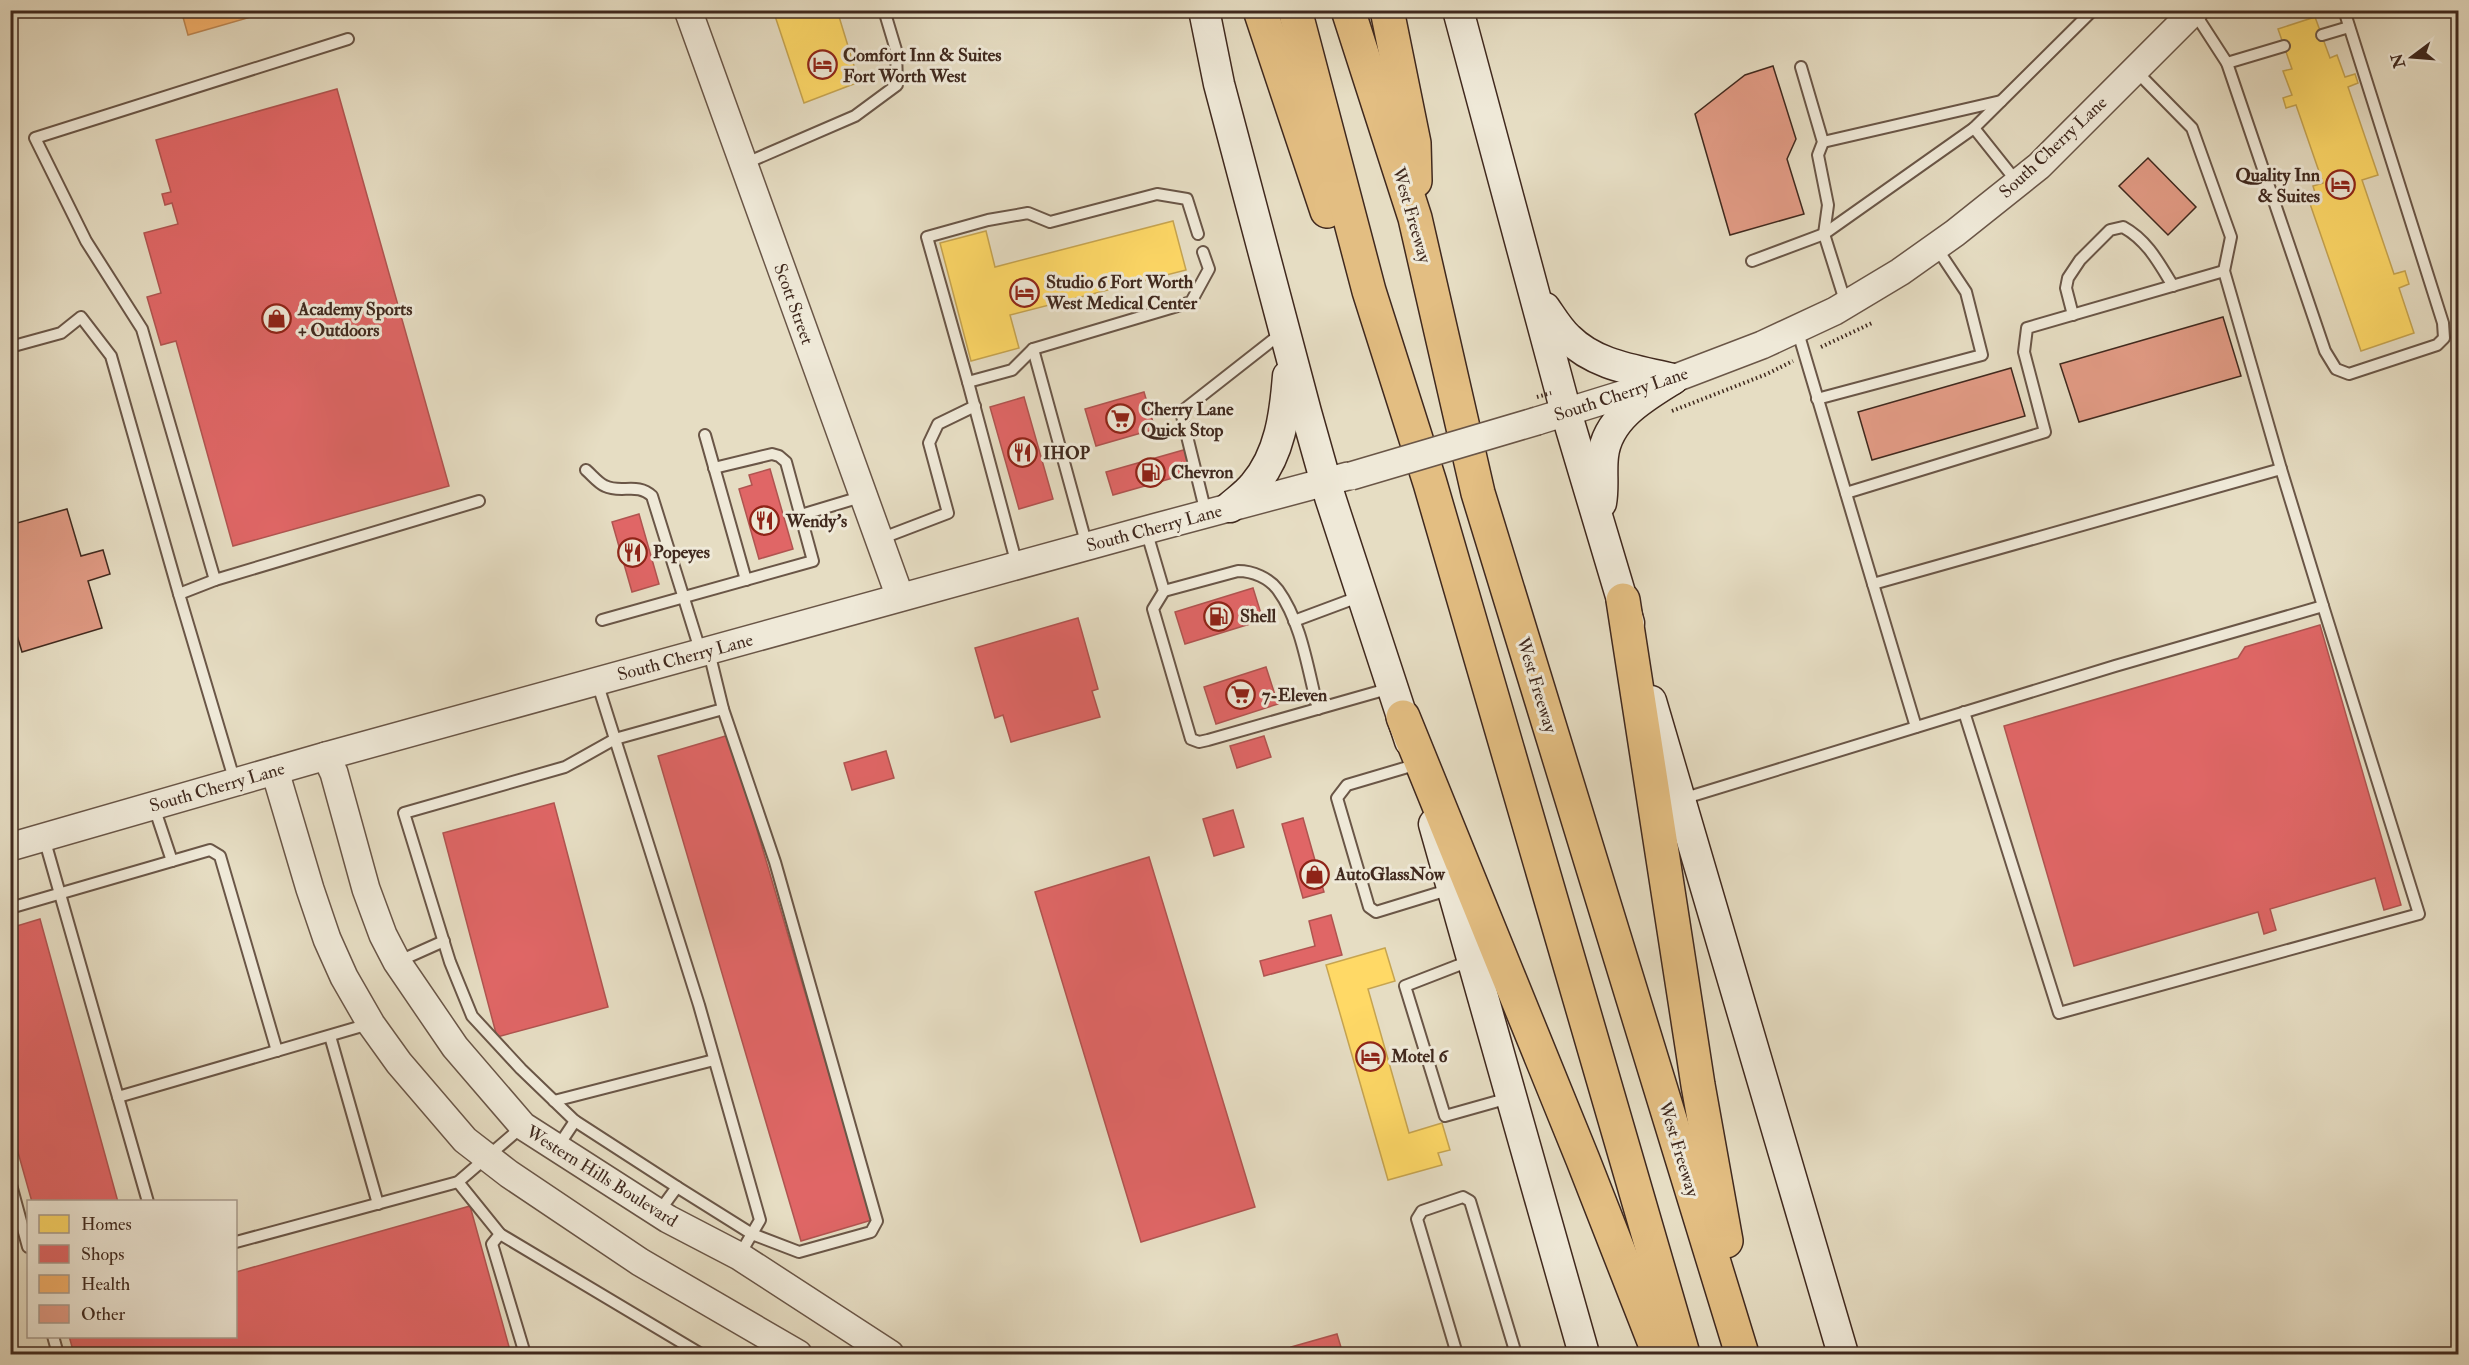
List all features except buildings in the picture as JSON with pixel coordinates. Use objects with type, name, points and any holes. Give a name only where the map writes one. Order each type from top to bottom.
[{"type":"highway","points":[[1260,10],[1338,245],[1369,291]]},
{"type":"highway","points":[[1295,10],[1369,291],[1430,483],[1683,1354]]},
{"type":"highway","name":"West Freeway","points":[[1348,10],[1415,218],[1478,493],[1744,1354]]},
{"type":"highway","points":[[1387,10],[1414,143],[1415,218]]},
{"type":"highway","points":[[1623,600],[1698,1085],[1744,1354]]},
{"type":"highway","points":[[1398,703],[1460,885],[1583,1160],[1659,1354]]},
{"type":"main road","points":[[1196,10],[1219,84],[1287,341],[1338,479],[1363,596],[1398,703]]},
{"type":"main road","points":[[1204,10],[1219,84]]},
{"type":"main road","points":[[1458,10],[1566,412],[1623,600],[1678,800],[1843,1354]]},
{"type":"main road","points":[[1536,296],[1568,338],[1590,356],[1614,365],[1673,379]]},
{"type":"main road","points":[[1218,510],[1255,485],[1272,456],[1285,415],[1287,341]]},
{"type":"main road","points":[[1599,522],[1605,442],[1633,404],[1673,379]]},
{"type":"main road","points":[[1460,885],[1472,960],[1584,1354]]},
{"type":"street","name":"Scott Street","points":[[688,10],[900,597]]},
{"type":"street","name":"South Cherry Lane","points":[[10,847],[326,756],[900,597],[1338,479],[1673,379],[1762,345],[1846,304],[1900,272],[1936,247],[2039,166],[2194,11]]},
{"type":"street","name":"Western Hills Boulevard","points":[[326,756],[333,772],[366,889],[383,935],[397,962],[455,1047],[523,1126],[658,1213],[745,1245],[890,1354]]},
{"type":"street","points":[[275,771],[327,939],[344,977],[371,1024],[399,1063],[465,1140],[640,1262],[798,1354]]},
{"type":"lane","points":[[744,164],[855,116],[897,85],[896,50],[884,10]]},
{"type":"lane","points":[[1752,261],[1824,234],[1974,128],[2093,10]]},
{"type":"lane","points":[[2194,11],[2227,63],[2325,351],[2336,369],[2349,374],[2437,345],[2444,338],[2443,323],[2344,10]]},
{"type":"lane","points":[[2322,35],[2349,27]]},
{"type":"lane","points":[[215,580],[142,329],[86,242],[35,138],[348,39]]},
{"type":"lane","points":[[2227,63],[2284,46]]},
{"type":"lane","points":[[1801,67],[1823,142],[1818,155],[1828,205],[1824,234],[1846,304]]},
{"type":"lane","points":[[1964,712],[2059,1013],[2419,914],[2280,469],[2224,271],[2231,237],[2192,128],[2135,70]]},
{"type":"lane","points":[[1823,142],[2002,100]]},
{"type":"lane","points":[[1974,128],[2018,183]]},
{"type":"lane","points":[[1017,565],[927,237],[988,220],[1028,213],[1050,222],[1157,194],[1187,199],[1198,234]]},
{"type":"lane","points":[[2073,315],[2066,288],[2068,279],[2080,260],[2110,230],[2123,227],[2136,234],[2155,255],[2174,286]]},
{"type":"lane","points":[[1817,399],[1982,355],[1966,292],[1936,247]]},
{"type":"lane","points":[[968,382],[1012,370],[1033,349],[1191,302],[1209,269],[1203,252]]},
{"type":"lane","points":[[1846,493],[2045,432],[2024,352],[2027,328],[2224,271]]},
{"type":"lane","points":[[10,347],[62,333],[81,317],[111,356],[235,782]]},
{"type":"lane","points":[[1797,329],[1916,727]]},
{"type":"lane","points":[[1218,510],[1181,412],[1287,341]]},
{"type":"lane","points":[[1033,349],[1088,546]]},
{"type":"lane","points":[[879,539],[948,513],[929,443],[938,424],[975,406]]},
{"type":"lane","points":[[705,435],[746,580]]},
{"type":"lane","points":[[602,620],[813,561],[791,473],[786,462],[772,454],[714,468]]},
{"type":"lane","points":[[1873,584],[2280,469]]},
{"type":"lane","points":[[586,470],[604,486],[616,489],[632,487],[645,489],[652,496],[683,598],[705,652],[775,862],[876,1221],[871,1232],[799,1251],[745,1245],[677,1187],[575,1121],[521,1069],[472,1016],[444,941],[404,813],[565,767],[615,739],[723,709]]},
{"type":"lane","points":[[801,515],[864,496]]},
{"type":"lane","points":[[179,594],[215,580],[479,501]]},
{"type":"lane","points":[[1146,530],[1164,591]]},
{"type":"lane","points":[[1318,710],[1294,621],[1278,589],[1250,571],[1238,571],[1164,591],[1153,609],[1191,739],[1199,742],[1208,740],[1318,710],[1398,703]]},
{"type":"lane","points":[[1294,621],[1363,596]]},
{"type":"lane","points":[[1678,800],[1964,712],[2323,606]]},
{"type":"lane","points":[[597,682],[714,1060],[760,1220],[745,1245]]},
{"type":"lane","points":[[1419,764],[1347,785],[1337,798],[1369,907],[1376,912],[1460,885]]},
{"type":"lane","points":[[154,806],[172,861]]},
{"type":"lane","points":[[44,838],[147,1200]]},
{"type":"lane","points":[[10,908],[210,850],[220,856],[277,1051]]},
{"type":"lane","points":[[397,962],[444,941]]},
{"type":"lane","points":[[1472,960],[1405,986],[1445,1116],[1511,1098]]},
{"type":"lane","points":[[118,1096],[371,1024]]},
{"type":"lane","points":[[330,1036],[378,1204]]},
{"type":"lane","points":[[554,1101],[714,1060]]},
{"type":"lane","points":[[557,1149],[575,1121]]},
{"type":"lane","points":[[237,1242],[458,1182],[523,1126]]},
{"type":"lane","points":[[10,1181],[27,1243]]},
{"type":"lane","points":[[458,1182],[500,1234],[701,1354]]},
{"type":"lane","points":[[658,1213],[677,1187]]},
{"type":"lane","points":[[1457,1354],[1417,1219],[1422,1211],[1463,1197],[1470,1202],[1516,1354]]},
{"type":"lane","points":[[500,1234],[492,1244],[525,1354]]},
{"type":"lane","points":[[54,1338],[58,1354]]},
{"type":"path","points":[[1821,347],[1872,323]]},
{"type":"path","points":[[1669,412],[1767,374],[1793,361]]},
{"type":"place","name":"Comfort Inn & Suites Fort Worth West","points":[[822,65]]},
{"type":"place","name":"Quality Inn & Suites","points":[[2341,185]]},
{"type":"place","name":"Studio 6 Fort Worth West Medical Center","points":[[1025,292]]},
{"type":"place","name":"Academy Sports + Outdoors","points":[[277,319]]},
{"type":"place","name":"Cherry Lane Quick Stop","points":[[1120,419]]},
{"type":"place","name":"IHOP","points":[[1022,453]]},
{"type":"place","name":"Chevron","points":[[1150,472]]},
{"type":"place","name":"Wendy's","points":[[765,521]]},
{"type":"place","name":"Popeyes","points":[[632,552]]},
{"type":"place","name":"Shell","points":[[1219,616]]},
{"type":"place","name":"7-Eleven","points":[[1241,695]]},
{"type":"place","name":"AutoGlassNow","points":[[1314,874]]},
{"type":"place","name":"Motel 6","points":[[1370,1056]]}]
